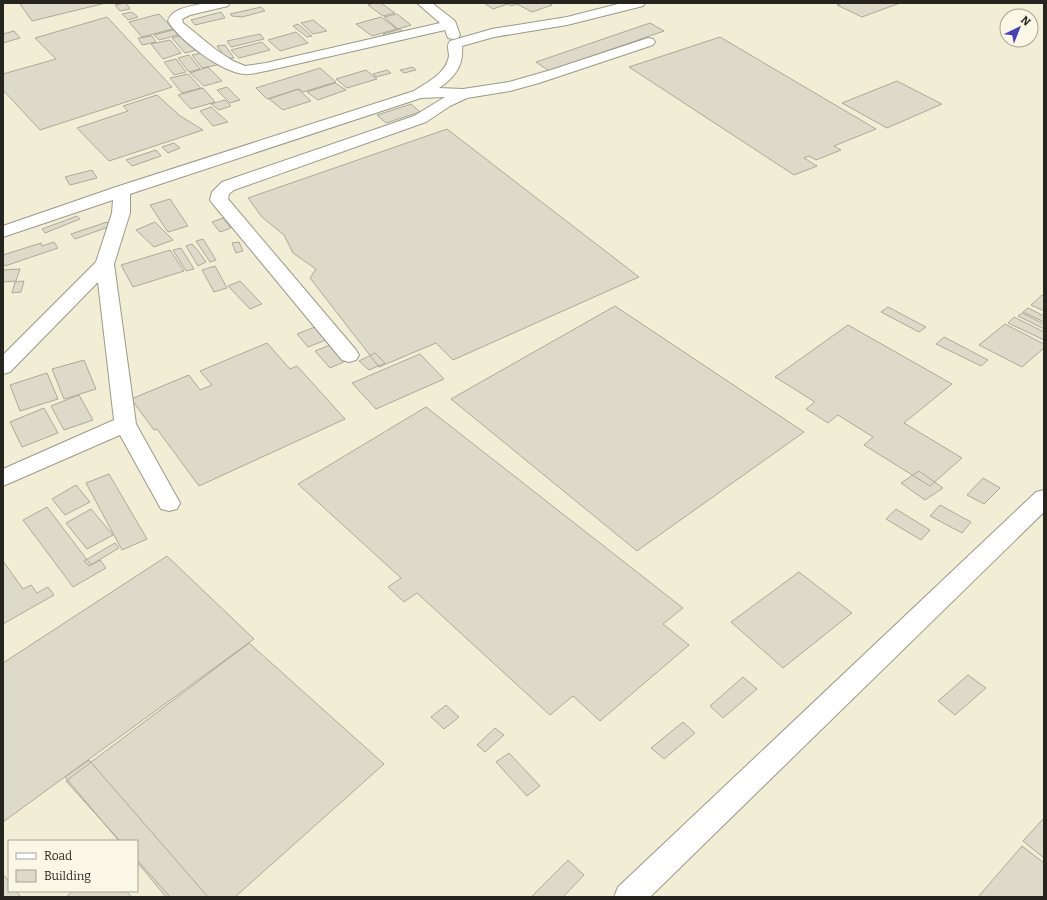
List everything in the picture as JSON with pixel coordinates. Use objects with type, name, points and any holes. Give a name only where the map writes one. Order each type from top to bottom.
[{"type":"lane","points":[[223,3],[185,12],[176,17],[175,21],[178,26],[211,53],[235,68],[245,70],[313,57],[450,24]]},
{"type":"lane","points":[[3,232],[122,191],[419,94],[446,77],[456,57],[455,44],[450,24],[424,3]]},
{"type":"lane","points":[[455,44],[492,33],[568,22],[638,3]]},
{"type":"lane","points":[[419,94],[448,92],[463,94],[514,86],[648,42]]},
{"type":"lane","points":[[349,355],[219,200],[221,192],[228,186],[420,119],[445,103],[463,94]]},
{"type":"lane","points":[[122,191],[121,213],[105,264],[125,424],[169,503]]},
{"type":"lane","points":[[3,368],[105,264]]},
{"type":"lane","points":[[3,478],[125,424]]},
{"type":"lane","points":[[629,897],[1044,498]]},
{"type":"shaded area","points":[[3,3],[1044,3],[1044,897],[3,897]]},
{"type":"building","points":[[106,3],[32,21],[20,4]]},
{"type":"building","points":[[126,3],[130,9],[120,11],[115,5]]},
{"type":"building","points":[[381,3],[395,13],[383,16],[368,5]]},
{"type":"building","points":[[484,3],[549,3],[552,5],[532,12],[517,4],[511,6],[508,4],[493,9]]},
{"type":"building","points":[[843,3],[900,3],[862,17],[837,5]]},
{"type":"building","points":[[261,7],[265,11],[242,17],[232,16],[230,14]]},
{"type":"building","points":[[132,12],[138,17],[128,20],[122,14]]},
{"type":"building","points":[[221,12],[225,18],[195,25],[191,20]]},
{"type":"building","points":[[159,14],[173,29],[142,37],[129,22]]},
{"type":"building","points":[[397,14],[411,25],[398,29],[384,17]]},
{"type":"building","points":[[107,17],[172,87],[40,130],[3,90],[3,74],[56,59],[35,38]]},
{"type":"building","points":[[381,17],[397,29],[372,36],[356,24]]},
{"type":"building","points":[[313,20],[327,31],[313,34],[301,23]]},
{"type":"building","points":[[650,23],[664,31],[549,71],[536,62]]},
{"type":"building","points":[[298,24],[312,36],[307,37],[293,26]]},
{"type":"building","points":[[176,29],[181,34],[159,40],[154,35]]},
{"type":"building","points":[[400,29],[405,33],[388,38],[383,34]]},
{"type":"building","points":[[14,31],[20,38],[3,43],[3,34]]},
{"type":"building","points":[[296,32],[308,43],[280,51],[268,40]]},
{"type":"building","points":[[187,34],[201,49],[185,53],[172,38]]},
{"type":"building","points":[[260,34],[264,39],[231,47],[227,41]]},
{"type":"building","points":[[152,36],[156,42],[142,45],[138,38]]},
{"type":"building","points":[[720,37],[876,129],[834,146],[841,150],[816,160],[809,156],[804,158],[817,166],[794,175],[629,67]]},
{"type":"building","points":[[170,40],[181,53],[163,59],[151,44]]},
{"type":"building","points":[[262,42],[270,50],[239,58],[231,50]]},
{"type":"building","points":[[225,45],[234,58],[226,59],[217,46]]},
{"type":"building","points":[[206,52],[217,65],[202,68],[192,55]]},
{"type":"building","points":[[189,55],[200,69],[189,72],[178,58]]},
{"type":"building","points":[[176,59],[186,72],[174,75],[164,62]]},
{"type":"building","points":[[208,67],[222,81],[204,86],[190,73]]},
{"type":"building","points":[[413,67],[416,70],[404,73],[400,70]]},
{"type":"building","points":[[320,68],[336,82],[303,92],[299,89],[267,99],[256,88]]},
{"type":"building","points":[[366,70],[377,79],[347,88],[336,79]]},
{"type":"building","points":[[387,70],[391,73],[376,77],[373,74]]},
{"type":"building","points":[[188,74],[201,88],[182,93],[170,78]]},
{"type":"building","points":[[897,81],[942,104],[887,128],[842,103]]},
{"type":"building","points":[[335,83],[346,90],[318,100],[307,92]]},
{"type":"building","points":[[227,87],[240,100],[230,103],[217,90]]},
{"type":"building","points":[[203,88],[215,102],[191,109],[178,95]]},
{"type":"building","points":[[298,89],[311,101],[283,110],[269,99]]},
{"type":"building","points":[[157,95],[177,114],[203,130],[109,161],[77,128],[128,111],[123,106]]},
{"type":"building","points":[[225,100],[231,106],[219,110],[211,104]]},
{"type":"building","points":[[411,104],[420,112],[386,123],[377,115]]},
{"type":"building","points":[[211,107],[228,122],[213,126],[200,111]]},
{"type":"building","points":[[447,129],[639,277],[453,360],[436,343],[379,367],[310,278],[316,269],[293,253],[284,235],[262,217],[248,198]]},
{"type":"building","points":[[174,143],[180,148],[168,153],[162,147]]},
{"type":"building","points":[[156,150],[161,156],[132,166],[126,160]]},
{"type":"building","points":[[92,170],[97,178],[70,185],[65,177]]},
{"type":"building","points":[[170,199],[188,226],[168,232],[150,205]]},
{"type":"building","points":[[77,216],[80,219],[45,233],[42,229]]},
{"type":"building","points":[[223,218],[231,228],[220,232],[212,222]]},
{"type":"building","points":[[107,222],[111,226],[75,239],[71,234]]},
{"type":"building","points":[[155,222],[173,240],[154,247],[136,230]]},
{"type":"building","points":[[203,239],[216,260],[210,262],[196,241]]},
{"type":"building","points":[[54,242],[58,248],[5,266],[3,262],[3,255],[41,243],[42,246]]},
{"type":"building","points":[[239,242],[243,251],[236,253],[232,243]]},
{"type":"building","points":[[192,244],[206,262],[198,266],[186,246]]},
{"type":"building","points":[[181,248],[194,269],[186,271],[173,250]]},
{"type":"building","points":[[170,250],[184,271],[133,287],[121,265]]},
{"type":"building","points":[[215,266],[227,288],[214,292],[202,270]]},
{"type":"building","points":[[20,269],[16,281],[3,282],[3,270]]},
{"type":"building","points":[[24,281],[21,292],[12,293],[15,282]]},
{"type":"building","points":[[240,281],[262,304],[250,309],[228,286]]},
{"type":"building","points":[[1042,295],[1044,296],[1044,311],[1031,305]]},
{"type":"building","points":[[615,306],[804,432],[637,551],[451,399]]},
{"type":"building","points":[[888,307],[926,327],[919,332],[881,312]]},
{"type":"building","points":[[1028,308],[1044,316],[1044,322],[1023,312]]},
{"type":"building","points":[[1022,313],[1044,324],[1044,329],[1018,316]]},
{"type":"building","points":[[1014,317],[1044,332],[1044,340],[1008,323]]},
{"type":"building","points":[[1005,324],[1044,344],[1044,348],[1022,367],[979,345]]},
{"type":"building","points":[[848,325],[952,384],[904,423],[962,458],[930,486],[864,445],[873,437],[838,415],[828,423],[806,409],[815,402],[775,377]]},
{"type":"building","points":[[315,327],[326,340],[308,347],[297,334]]},
{"type":"building","points":[[944,337],[988,360],[981,366],[936,344]]},
{"type":"building","points":[[267,343],[290,369],[297,366],[345,419],[199,486],[157,429],[154,430],[131,399],[189,375],[200,390],[212,385],[200,371]]},
{"type":"building","points":[[330,345],[346,361],[330,368],[315,351]]},
{"type":"building","points":[[375,353],[385,363],[369,370],[359,361]]},
{"type":"building","points":[[420,354],[444,379],[376,409],[352,383]]},
{"type":"building","points":[[84,360],[96,389],[64,399],[52,369]]},
{"type":"building","points":[[47,373],[58,399],[20,411],[10,385]]},
{"type":"building","points":[[79,395],[93,420],[64,430],[51,406]]},
{"type":"building","points":[[426,407],[683,608],[663,624],[689,645],[600,721],[573,696],[550,715],[417,593],[404,602],[388,587],[401,578],[298,484]]},
{"type":"building","points":[[44,408],[58,433],[22,447],[10,422]]},
{"type":"building","points":[[919,471],[943,488],[925,500],[901,483]]},
{"type":"building","points":[[109,474],[147,539],[122,550],[86,483]]},
{"type":"building","points":[[983,478],[1000,488],[984,504],[967,495]]},
{"type":"building","points":[[76,485],[90,502],[65,515],[52,499]]},
{"type":"building","points":[[940,505],[971,522],[962,533],[930,516]]},
{"type":"building","points":[[47,507],[91,565],[100,560],[106,568],[73,587],[23,520]]},
{"type":"building","points":[[91,509],[113,535],[87,549],[66,523]]},
{"type":"building","points":[[896,509],[930,530],[921,540],[886,519]]},
{"type":"building","points":[[115,543],[119,548],[89,566],[84,561]]},
{"type":"building","points":[[167,556],[254,639],[3,822],[3,663]]},
{"type":"building","points":[[3,561],[23,589],[31,585],[37,593],[48,587],[54,595],[3,624]]},
{"type":"building","points":[[799,572],[852,613],[783,668],[731,622]]},
{"type":"building","points":[[249,643],[384,764],[235,897],[170,897],[138,861],[138,840],[119,840],[66,781]]},
{"type":"building","points":[[968,675],[986,688],[955,715],[938,701]]},
{"type":"building","points":[[743,677],[757,689],[723,718],[710,706]]},
{"type":"building","points":[[446,705],[459,717],[444,729],[431,717]]},
{"type":"building","points":[[683,722],[695,733],[664,759],[651,748]]},
{"type":"building","points":[[495,728],[504,735],[485,752],[477,745]]},
{"type":"building","points":[[509,753],[540,786],[527,796],[496,762]]},
{"type":"building","points":[[89,760],[208,897],[166,897],[138,863],[138,840],[118,840],[65,777]]},
{"type":"building","points":[[1044,818],[1044,858],[1023,841]]},
{"type":"building","points":[[1022,846],[1044,863],[1044,897],[978,897]]},
{"type":"building","points":[[568,860],[584,875],[563,897],[531,897]]},
{"type":"building","points":[[3,874],[8,881],[8,892],[17,892],[21,897],[3,897]]},
{"type":"building","points":[[72,892],[127,892],[132,897],[66,897]]}]
